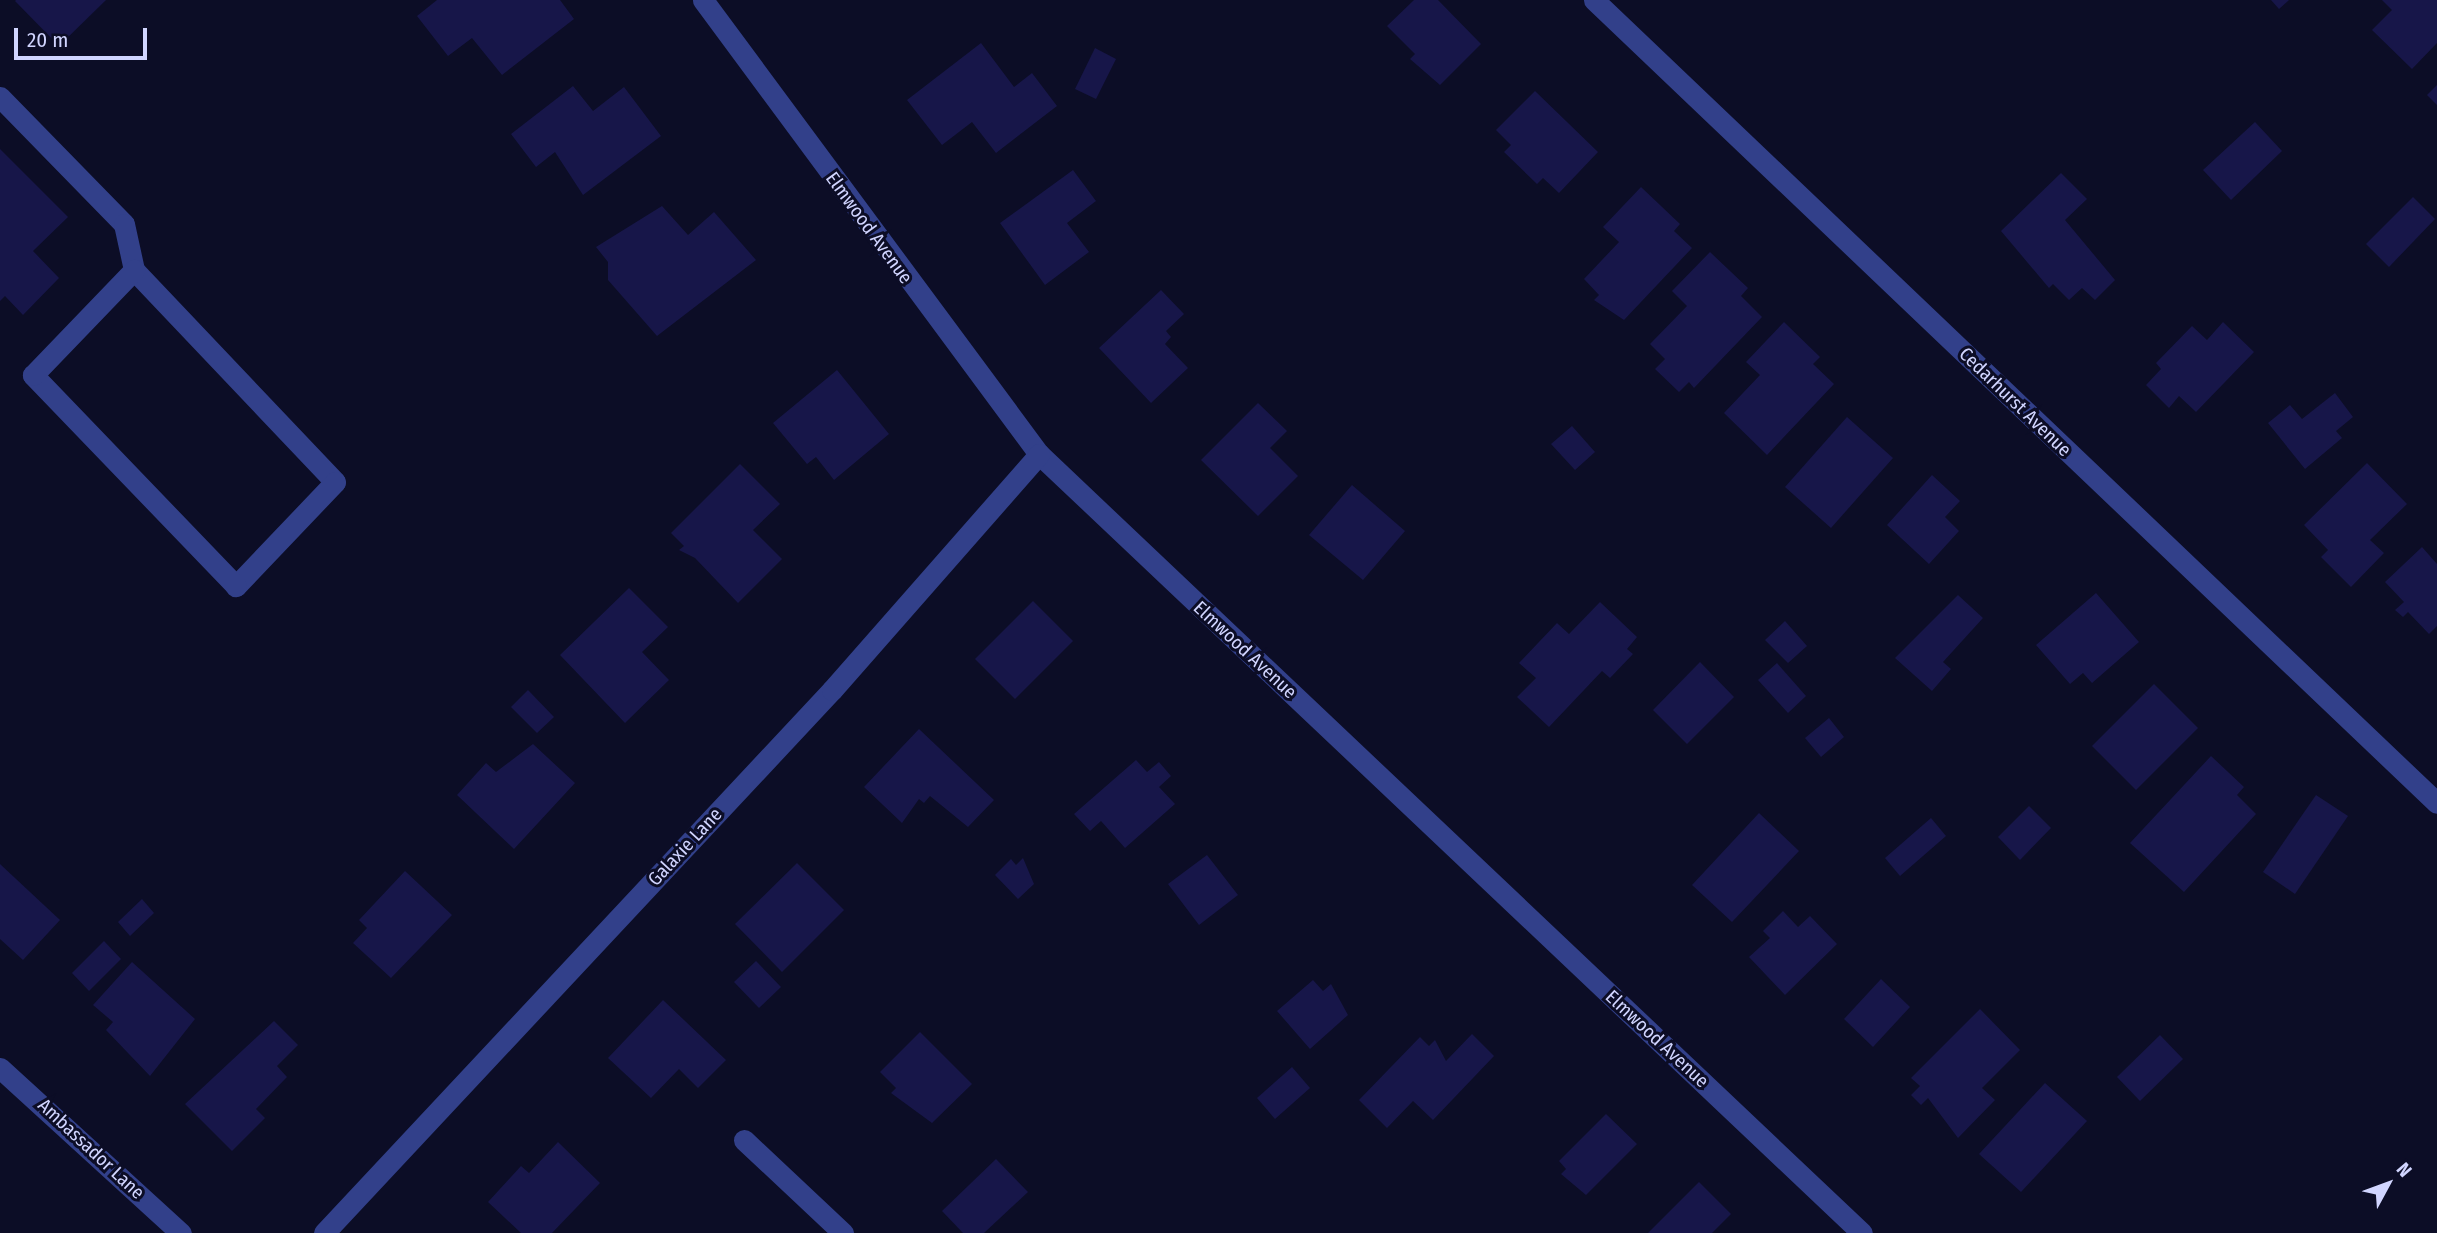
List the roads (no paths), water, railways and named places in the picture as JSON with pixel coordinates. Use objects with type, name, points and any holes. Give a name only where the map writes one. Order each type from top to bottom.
[{"type":"street","name":"Elmwood Avenue","points":[[703,0],[1039,454],[1862,1233]]},
{"type":"street","name":"Cedarhurst Avenue","points":[[1594,0],[2437,803]]},
{"type":"street","points":[[0,97],[124,224],[134,270],[335,482],[236,586],[33,375],[134,270]]},
{"type":"street","name":"Galaxie Lane","points":[[324,1233],[832,690],[1039,454]]},
{"type":"street","name":"Ambassador Lane","points":[[0,1068],[181,1233]]},
{"type":"street","points":[[744,1140],[843,1233]]}]
